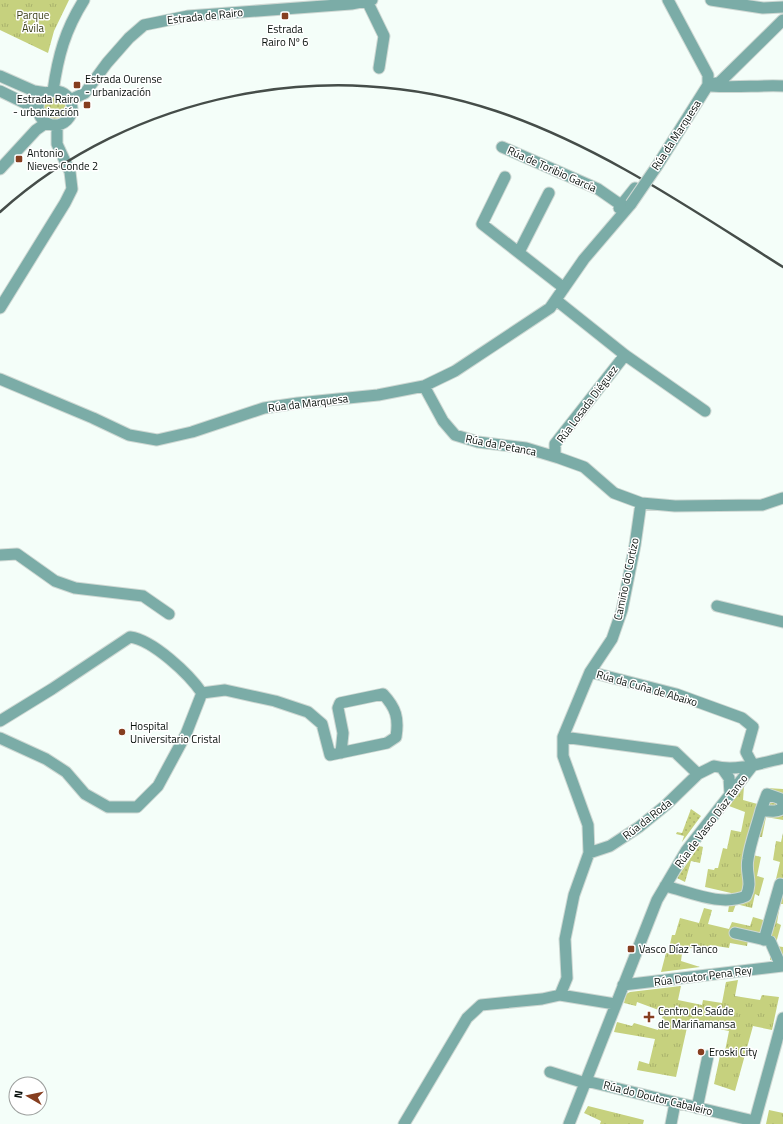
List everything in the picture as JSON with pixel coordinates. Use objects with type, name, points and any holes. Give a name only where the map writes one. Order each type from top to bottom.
[{"type":"street","points":[[0,308],[65,203],[72,189],[70,172],[57,144],[52,124],[40,116],[39,110],[42,97],[50,92],[61,46],[73,18],[84,0]]},
{"type":"street","points":[[370,0],[384,36],[379,68]]},
{"type":"street","name":"Estrada de Rairo","points":[[70,100],[85,93],[107,63],[129,38],[144,25],[188,16],[352,4],[370,0]]},
{"type":"street","points":[[668,0],[708,75],[708,86]]},
{"type":"street","points":[[711,0],[763,8],[783,7]]},
{"type":"street","points":[[708,86],[720,82],[783,20]]},
{"type":"street","points":[[0,76],[34,91],[66,95],[72,106],[68,118],[36,130],[1,166]]},
{"type":"street","points":[[708,86],[729,88],[763,85],[783,86]]},
{"type":"street","name":"Rúa da Marquesa","points":[[0,379],[93,418],[128,435],[157,440],[192,432],[264,408],[378,395],[424,386],[455,371],[550,308],[584,259],[657,166],[708,86]]},
{"type":"street","points":[[0,91],[39,110]]},
{"type":"street","name":"Rúa de Toribio García","points":[[502,147],[598,189],[626,205]]},
{"type":"street","points":[[505,177],[482,224],[564,288]]},
{"type":"street","name":"Rúa da Marquesa","points":[[626,205],[635,188]]},
{"type":"street","points":[[519,252],[549,193]]},
{"type":"street","name":"Rúa Losada Diéguez","points":[[556,300],[625,355],[705,411]]},
{"type":"street","name":"Rúa Losada Diéguez","points":[[555,456],[555,444],[625,355]]},
{"type":"street","name":"Rúa da Petanca","points":[[424,386],[443,422],[455,436],[478,442],[526,448],[555,456],[584,467],[614,493],[640,503],[675,506],[762,505],[783,498]]},
{"type":"street","name":"Camiño do Cortizo","points":[[590,672],[612,639],[622,610],[635,545],[640,503]]},
{"type":"street","points":[[0,555],[17,554],[55,581],[75,588],[143,596],[169,614]]},
{"type":"street","points":[[717,606],[783,622]]},
{"type":"street","points":[[0,721],[52,689],[130,637],[140,639],[171,661],[193,681],[202,693]]},
{"type":"street","name":"Rúa da Cuña de Abaixo","points":[[560,995],[567,978],[565,939],[574,895],[589,853],[588,825],[563,756],[563,737],[590,672],[676,694],[742,718],[752,727],[746,752],[753,765]]},
{"type":"street","points":[[202,693],[224,690],[275,700],[308,712],[322,724],[330,755],[341,753],[387,743],[396,737],[398,725],[394,706],[383,694],[340,703],[338,708],[343,733],[341,753]]},
{"type":"street","points":[[0,738],[46,758],[66,772],[85,794],[108,807],[137,807],[158,786],[186,734],[202,693]]},
{"type":"street","points":[[563,737],[675,752],[698,774]]},
{"type":"street","name":"Rúa de Vasco Díaz Tanco","points":[[569,1124],[615,1004],[657,900],[665,886],[686,851],[753,765],[783,758]]},
{"type":"street","name":"Rúa da Roda","points":[[589,853],[610,846],[639,827],[666,806],[698,774],[714,766],[722,768],[753,765]]},
{"type":"street","points":[[722,768],[730,778],[730,794]]},
{"type":"street","points":[[665,886],[724,901],[737,900],[746,896],[750,888],[747,861],[767,794],[781,799],[783,804]]},
{"type":"street","points":[[761,810],[769,812],[783,808]]},
{"type":"street","points":[[764,940],[780,884]]},
{"type":"street","points":[[735,933],[770,942],[782,966]]},
{"type":"street","name":"Rúa Doutor Pena Rey","points":[[623,985],[782,966]]},
{"type":"street","points":[[404,1124],[467,1018],[481,1005],[542,999],[560,995],[615,1004]]},
{"type":"street","points":[[754,1122],[783,1018]]},
{"type":"street","points":[[697,1108],[708,1056]]},
{"type":"street","points":[[550,1072],[586,1082]]},
{"type":"street","name":"Rúa do Doutor Cabaleiro","points":[[586,1082],[754,1122]]},
{"type":"street","points":[[671,1124],[675,1103]]},
{"type":"green space","name":"Parque Ávila","points":[[0,0],[69,0],[54,31],[48,53],[0,30]]},
{"type":"green space","points":[[55,97],[63,100],[66,108],[63,116],[55,119],[47,116],[44,108],[47,100]]},
{"type":"green space","points":[[744,786],[743,800],[761,805],[767,788],[783,789],[783,820],[766,817],[762,837],[758,837],[753,855],[761,857],[757,876],[764,878],[759,896],[755,894],[752,908],[736,904],[733,912],[728,912],[731,893],[705,887],[708,869],[714,870],[715,868],[718,868],[723,848],[727,849],[731,830],[741,832],[745,812],[729,806]]},
{"type":"green space","points":[[691,809],[701,816],[682,842],[684,836],[676,834],[677,832],[682,833]]},
{"type":"green space","points":[[783,833],[783,904],[780,904],[777,923],[781,925],[776,946],[783,947],[783,957],[770,960],[770,947],[748,940],[747,946],[730,943],[729,948],[710,945],[709,952],[683,946],[681,961],[700,967],[661,972],[666,953],[668,953],[672,935],[675,935],[680,918],[699,923],[704,908],[712,910],[708,924],[729,929],[732,922],[750,926],[753,917],[767,921],[782,883],[776,879],[780,862],[773,860],[776,841],[781,842]]},
{"type":"green space","points":[[699,846],[703,847],[700,863],[691,861],[685,882],[677,878]]},
{"type":"green space","points":[[738,980],[735,996],[760,1000],[762,995],[779,997],[772,1030],[753,1026],[735,1091],[714,1084],[721,1051],[725,1051],[729,1031],[688,1023],[676,1077],[637,1070],[639,1061],[649,1064],[655,1039],[614,1032],[617,1022],[632,1026],[634,1023],[658,1030],[664,1012],[637,1002],[636,1006],[624,1003],[626,994],[630,992],[681,986],[678,1000],[702,1005],[703,1000],[722,1003],[726,982]]},
{"type":"green space","points":[[588,1106],[644,1120],[643,1124],[600,1124],[601,1121],[584,1113]]},
{"type":"green space","points":[[769,1110],[783,1113],[783,1124],[766,1124]]},
{"type":"railway","points":[[0,212],[52,171],[109,138],[170,113],[234,96],[300,87],[366,86],[432,94],[496,111],[534,125],[572,142],[644,180],[783,267]]},
{"type":"place","name":"Estrada Rairo Nº 6","points":[[285,16]]},
{"type":"place","name":"Estrada Ourense - urbanización","points":[[77,85]]},
{"type":"place","name":"Estrada Rairo - urbanización","points":[[87,105]]},
{"type":"place","name":"Antonio Nieves Conde 2","points":[[19,159]]},
{"type":"place","name":"Hospital Universitario Cristal","points":[[122,732]]},
{"type":"place","name":"Vasco Díaz Tanco","points":[[631,949]]},
{"type":"place","name":"Centro de Saúde de Mariñamansa","points":[[649,1017]]},
{"type":"place","name":"Eroski City","points":[[701,1052]]}]
